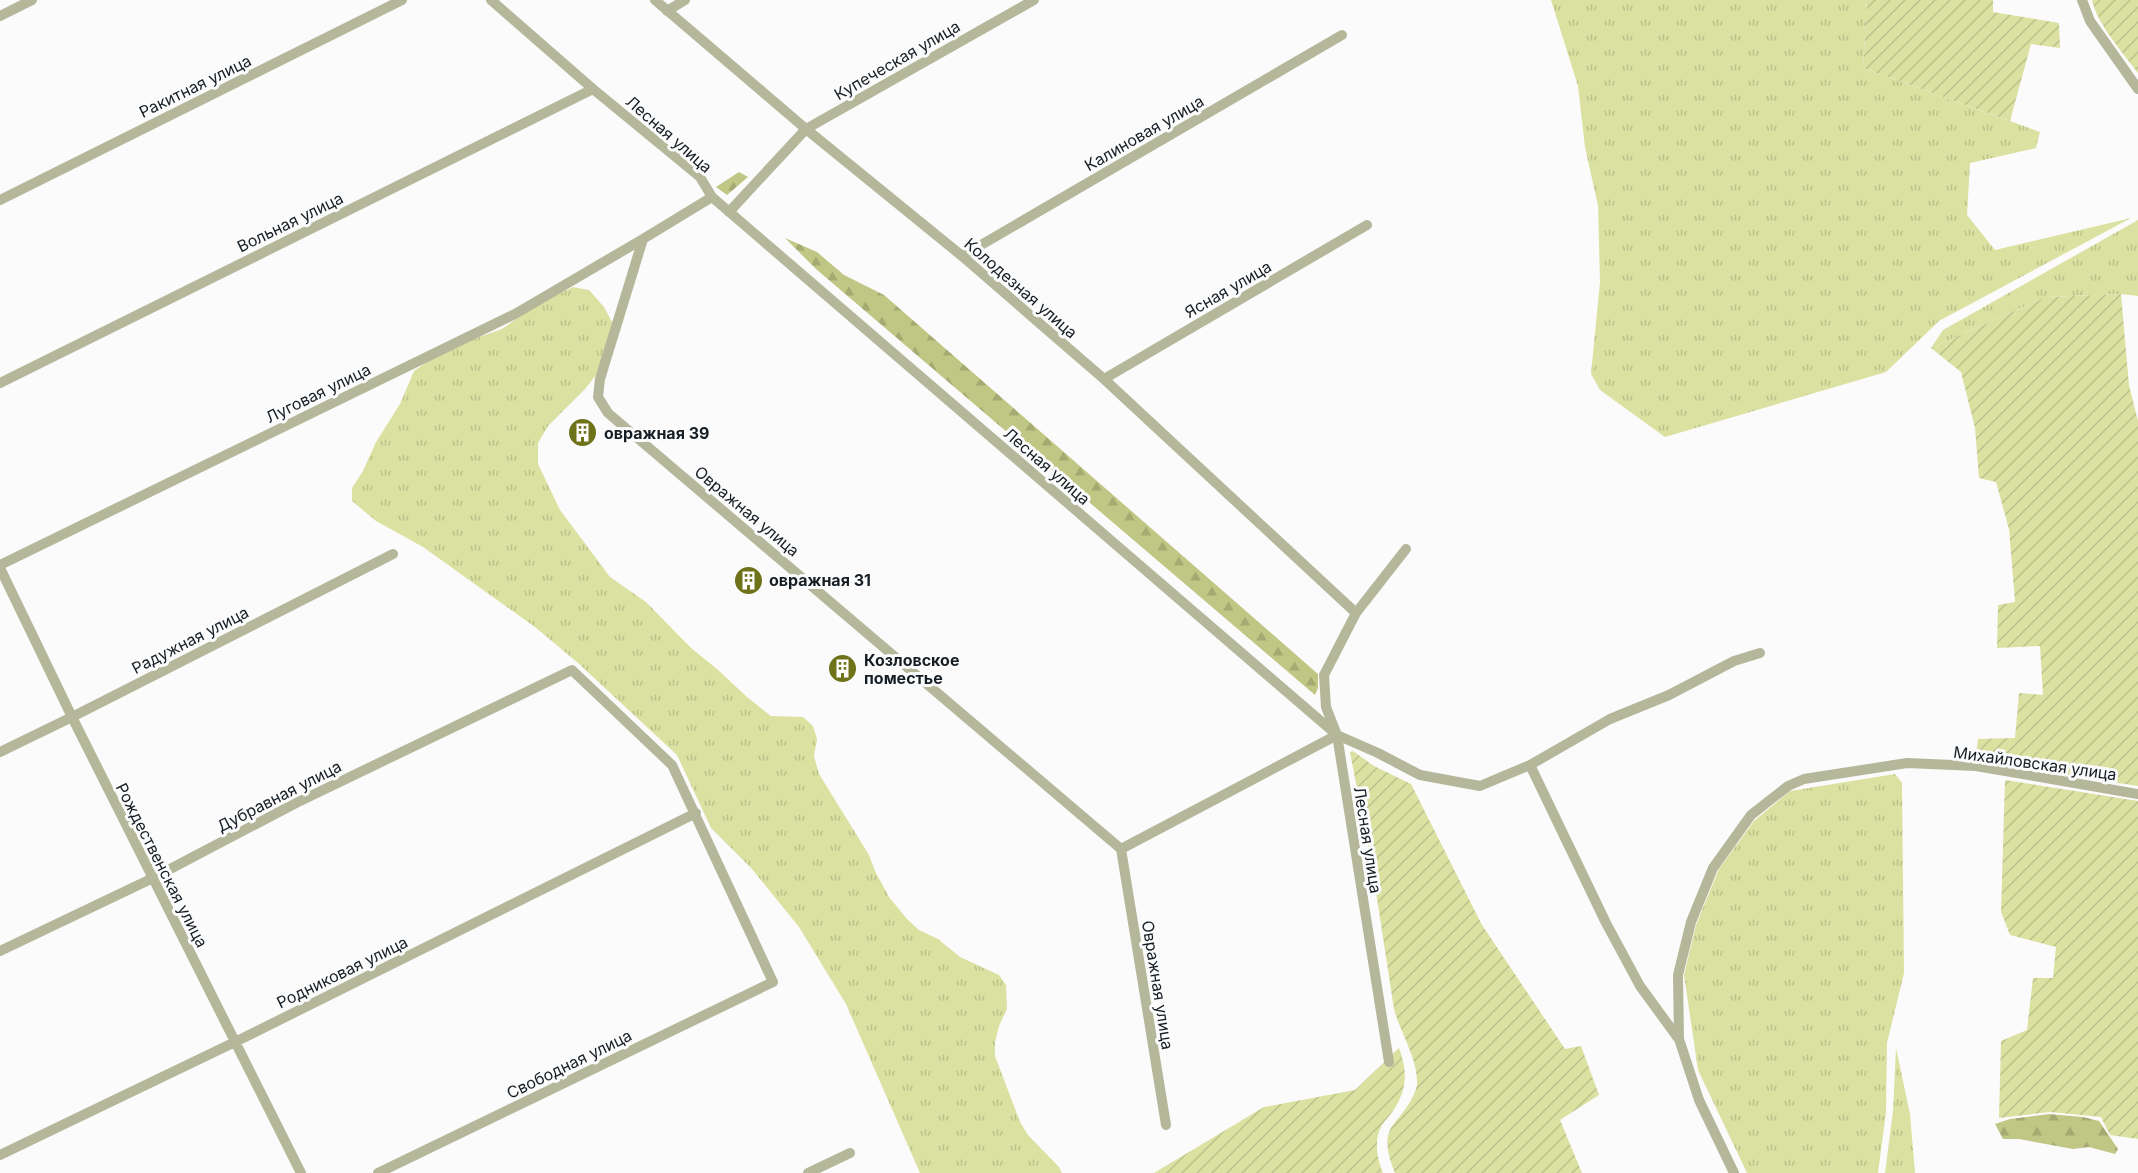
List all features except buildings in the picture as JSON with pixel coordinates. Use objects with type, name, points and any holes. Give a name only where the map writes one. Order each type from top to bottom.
[{"type":"street","points":[[0,15],[32,0]]},
{"type":"street","name":"Ракитная улица","points":[[0,200],[402,0]]},
{"type":"street","name":"Лесная улица","points":[[491,0],[593,89],[700,177],[712,197],[729,212],[1337,735],[1389,1062]]},
{"type":"street","name":"Колодезная улица","points":[[655,0],[806,129],[962,256],[1104,379],[1356,613]]},
{"type":"street","points":[[667,11],[685,0]]},
{"type":"street","name":"Купеческая улица","points":[[729,212],[806,129],[1034,0]]},
{"type":"street","points":[[2082,0],[2090,21],[2138,89]]},
{"type":"street","name":"Калиновая улица","points":[[962,256],[1342,35]]},
{"type":"street","name":"Вольная улица","points":[[0,383],[593,89]]},
{"type":"street","points":[[643,240],[712,197]]},
{"type":"street","name":"Ясная улица","points":[[1104,379],[1367,225]]},
{"type":"street","name":"Луговая улица","points":[[0,567],[515,314],[643,240]]},
{"type":"street","name":"Овражная улица","points":[[643,240],[600,379],[598,398],[608,413],[1121,849],[1166,1125]]},
{"type":"street","points":[[1406,549],[1356,613],[1324,675],[1326,707],[1337,735],[1420,775],[1480,786],[1530,765],[1610,719],[1669,695],[1734,662],[1760,653]]},
{"type":"street","name":"Радужная улица","points":[[0,752],[393,554]]},
{"type":"street","name":"Рождественская улица","points":[[0,567],[72,717],[301,1173]]},
{"type":"street","name":"Дубравная улица","points":[[0,951],[153,878],[296,803],[572,670],[672,765],[696,813]]},
{"type":"street","points":[[1121,849],[1337,735]]},
{"type":"street","name":"Михайловская улица","points":[[1734,1173],[1699,1100],[1679,1039],[1678,975],[1691,922],[1713,868],[1751,815],[1788,786],[1804,779],[1907,763],[1977,766],[2138,794]]},
{"type":"street","name":"Михайловская улица","points":[[1530,765],[1606,923],[1640,986],[1679,1039]]},
{"type":"street","name":"Свободная улица","points":[[378,1173],[774,982],[696,813]]},
{"type":"street","name":"Родниковая улица","points":[[0,1155],[235,1042],[696,813]]},
{"type":"street","points":[[808,1173],[850,1153]]},
{"type":"green space","points":[[1551,0],[1867,0],[1863,68],[2040,132],[2036,148],[1970,163],[1967,215],[1995,250],[2131,218],[1939,321],[1886,372],[1665,437],[1600,390],[1591,374],[1600,282],[1598,206],[1585,147],[1578,86]]},
{"type":"green space","points":[[1867,0],[1993,0],[1993,12],[2059,23],[2060,48],[2031,44],[2010,121],[1863,68]]},
{"type":"green space","points":[[2092,0],[2138,0],[2138,73],[2099,19]]},
{"type":"green space","points":[[739,172],[748,177],[727,195],[716,187]]},
{"type":"green space","points":[[2138,220],[2138,296],[2121,294],[2046,297],[1931,348],[1943,330]]},
{"type":"green space","points":[[785,238],[817,252],[844,275],[884,295],[1318,674],[1318,688],[1315,695],[816,269]]},
{"type":"green space","points":[[573,287],[589,290],[604,307],[612,322],[610,337],[597,374],[548,426],[538,443],[538,464],[560,510],[610,577],[646,602],[691,648],[747,697],[771,716],[803,717],[813,726],[817,739],[814,756],[819,774],[869,855],[889,897],[919,930],[938,939],[960,957],[999,975],[1006,985],[1007,1009],[999,1026],[995,1042],[995,1056],[1020,1122],[1028,1135],[1062,1173],[920,1173],[846,1004],[799,927],[752,869],[711,828],[677,755],[578,663],[535,627],[423,547],[376,521],[352,501],[352,488],[363,471],[376,442],[400,404],[414,371],[437,355],[460,344],[502,329],[541,302]]},
{"type":"green space","points":[[2121,294],[2129,385],[2138,421],[2138,786],[1975,761],[1978,739],[2015,738],[2019,693],[2043,695],[2040,646],[1997,648],[1998,605],[2015,602],[2009,529],[1996,482],[1979,478],[1975,428],[1961,372],[1931,348],[2046,297]]},
{"type":"green space","points":[[1353,751],[1374,766],[1411,784],[1482,925],[1565,1049],[1581,1046],[1599,1095],[1560,1120],[1582,1173],[1395,1173],[1388,1151],[1389,1133],[1413,1096],[1417,1085],[1417,1075],[1394,1009],[1374,879],[1350,752]]},
{"type":"green space","points":[[1895,774],[1902,783],[1904,973],[1887,1043],[1886,1112],[1878,1173],[1747,1173],[1698,1070],[1684,975],[1696,925],[1719,869],[1754,821],[1790,791]]},
{"type":"green space","points":[[2005,780],[2138,801],[2138,1139],[2110,1135],[2101,1117],[2050,1112],[1999,1118],[2001,1041],[2027,1030],[2033,978],[2053,978],[2056,947],[2010,935],[2001,912]]},
{"type":"green space","points":[[1399,1048],[1404,1065],[1405,1081],[1398,1103],[1379,1132],[1378,1156],[1383,1173],[1154,1173],[1264,1107],[1355,1090]]},
{"type":"green space","points":[[1896,1048],[1910,1114],[1915,1173],[1885,1173],[1893,1111]]},
{"type":"green space","points":[[2049,1114],[2099,1121],[2118,1149],[2115,1154],[2089,1147],[2073,1149],[2019,1139],[2003,1139],[1995,1124],[2010,1119]]},
{"type":"place","name":"овражная 39","points":[[583,433]]},
{"type":"place","name":"овражная 31","points":[[748,580]]},
{"type":"place","name":"Козловское поместье","points":[[843,669]]}]
